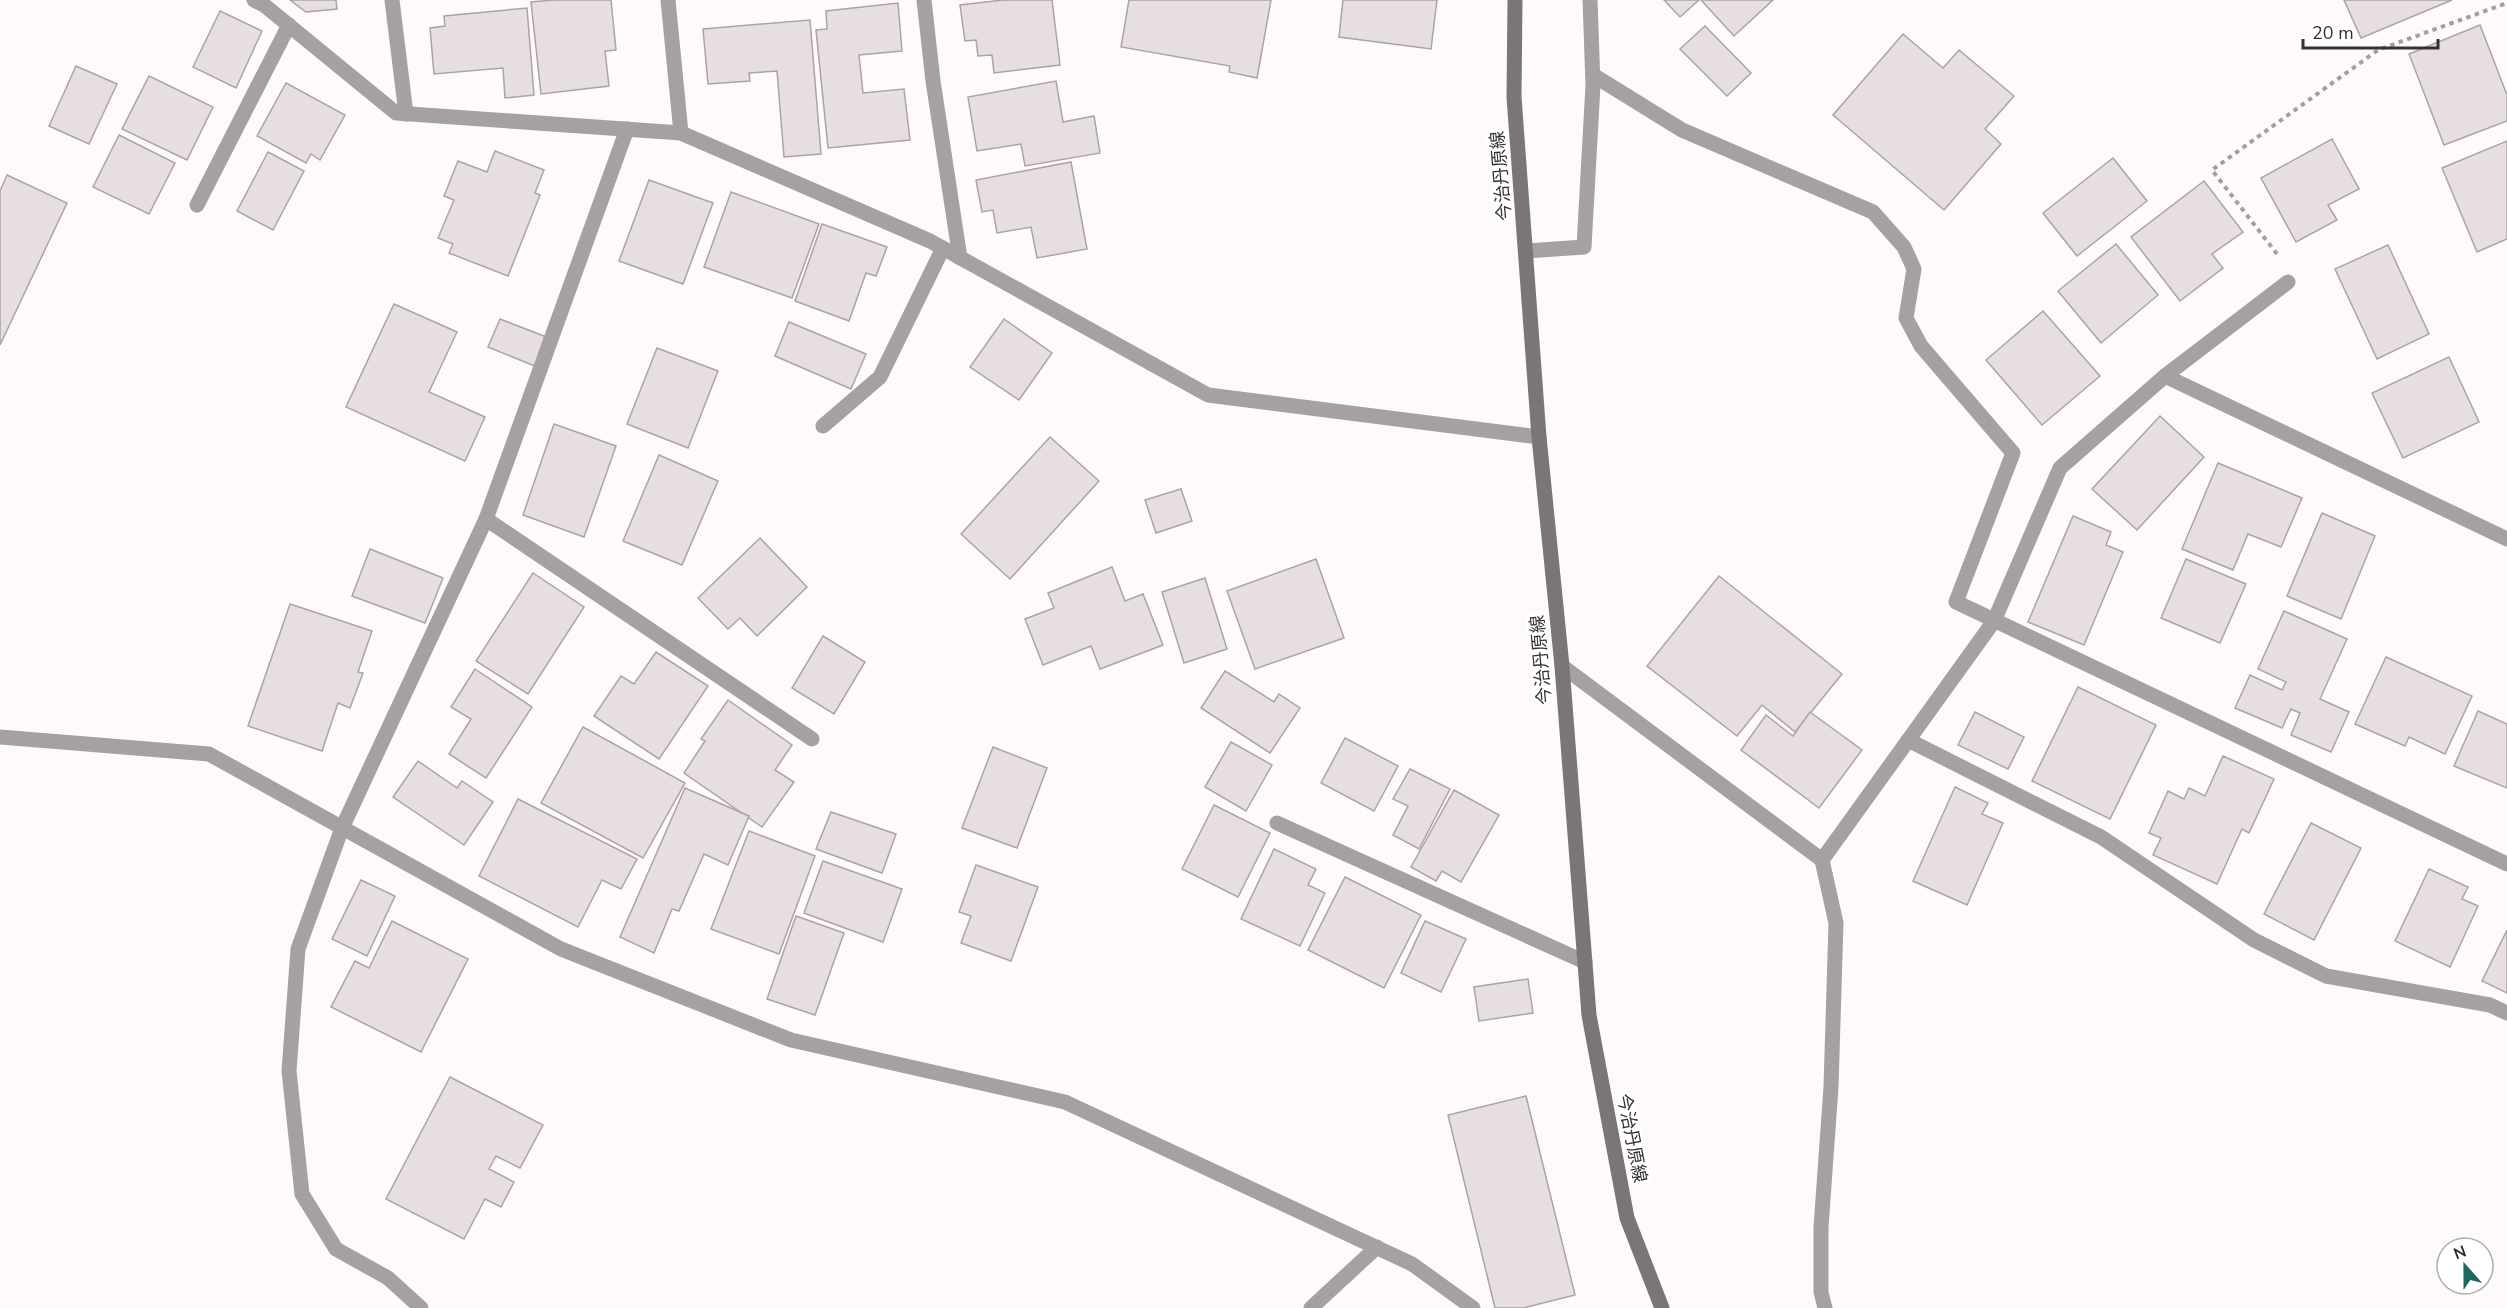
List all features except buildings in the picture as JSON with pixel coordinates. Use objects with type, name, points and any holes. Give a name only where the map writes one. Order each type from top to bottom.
[{"type":"main road","name":"今治丹原線","points":[[1515,0],[1514,98],[1539,437],[1562,666],[1589,1015],[1627,1218],[1662,1308]]},
{"type":"street","points":[[254,0],[264,5],[396,113],[681,133],[943,248],[1208,395],[1539,437]]},
{"type":"street","points":[[392,0],[406,114]]},
{"type":"street","points":[[668,0],[681,133]]},
{"type":"street","points":[[924,0],[933,81],[960,258]]},
{"type":"street","points":[[1527,251],[1584,247],[1593,75],[1590,0]]},
{"type":"street","points":[[197,205],[289,25]]},
{"type":"street","points":[[1593,75],[1682,130],[1873,212],[1904,246],[1914,269],[1906,318],[1911,328],[1921,346],[2013,453],[1956,602],[2507,864]]},
{"type":"street","points":[[421,1308],[388,1278],[336,1249],[302,1194],[289,1071],[298,949],[342,828],[486,519],[627,129]]},
{"type":"street","points":[[823,426],[880,377],[943,248]]},
{"type":"street","points":[[1822,860],[1994,621],[2060,468],[2165,376],[2288,282]]},
{"type":"street","points":[[2165,376],[2507,539]]},
{"type":"street","points":[[486,519],[812,739]]},
{"type":"street","points":[[1562,666],[1822,860],[1836,923],[1831,1087],[1821,1227],[1821,1292],[1825,1308]]},
{"type":"street","points":[[0,737],[209,754],[561,949],[791,1040],[1065,1102],[1413,1264],[1473,1308]]},
{"type":"street","points":[[1908,740],[2101,837],[2254,940],[2326,976],[2490,1005],[2507,1013]]},
{"type":"street","points":[[1277,823],[1585,962]]},
{"type":"street","points":[[1311,1308],[1377,1247]]},
{"type":"path","points":[[2288,282],[2283,263],[2212,170],[2378,50],[2507,3]]}]
